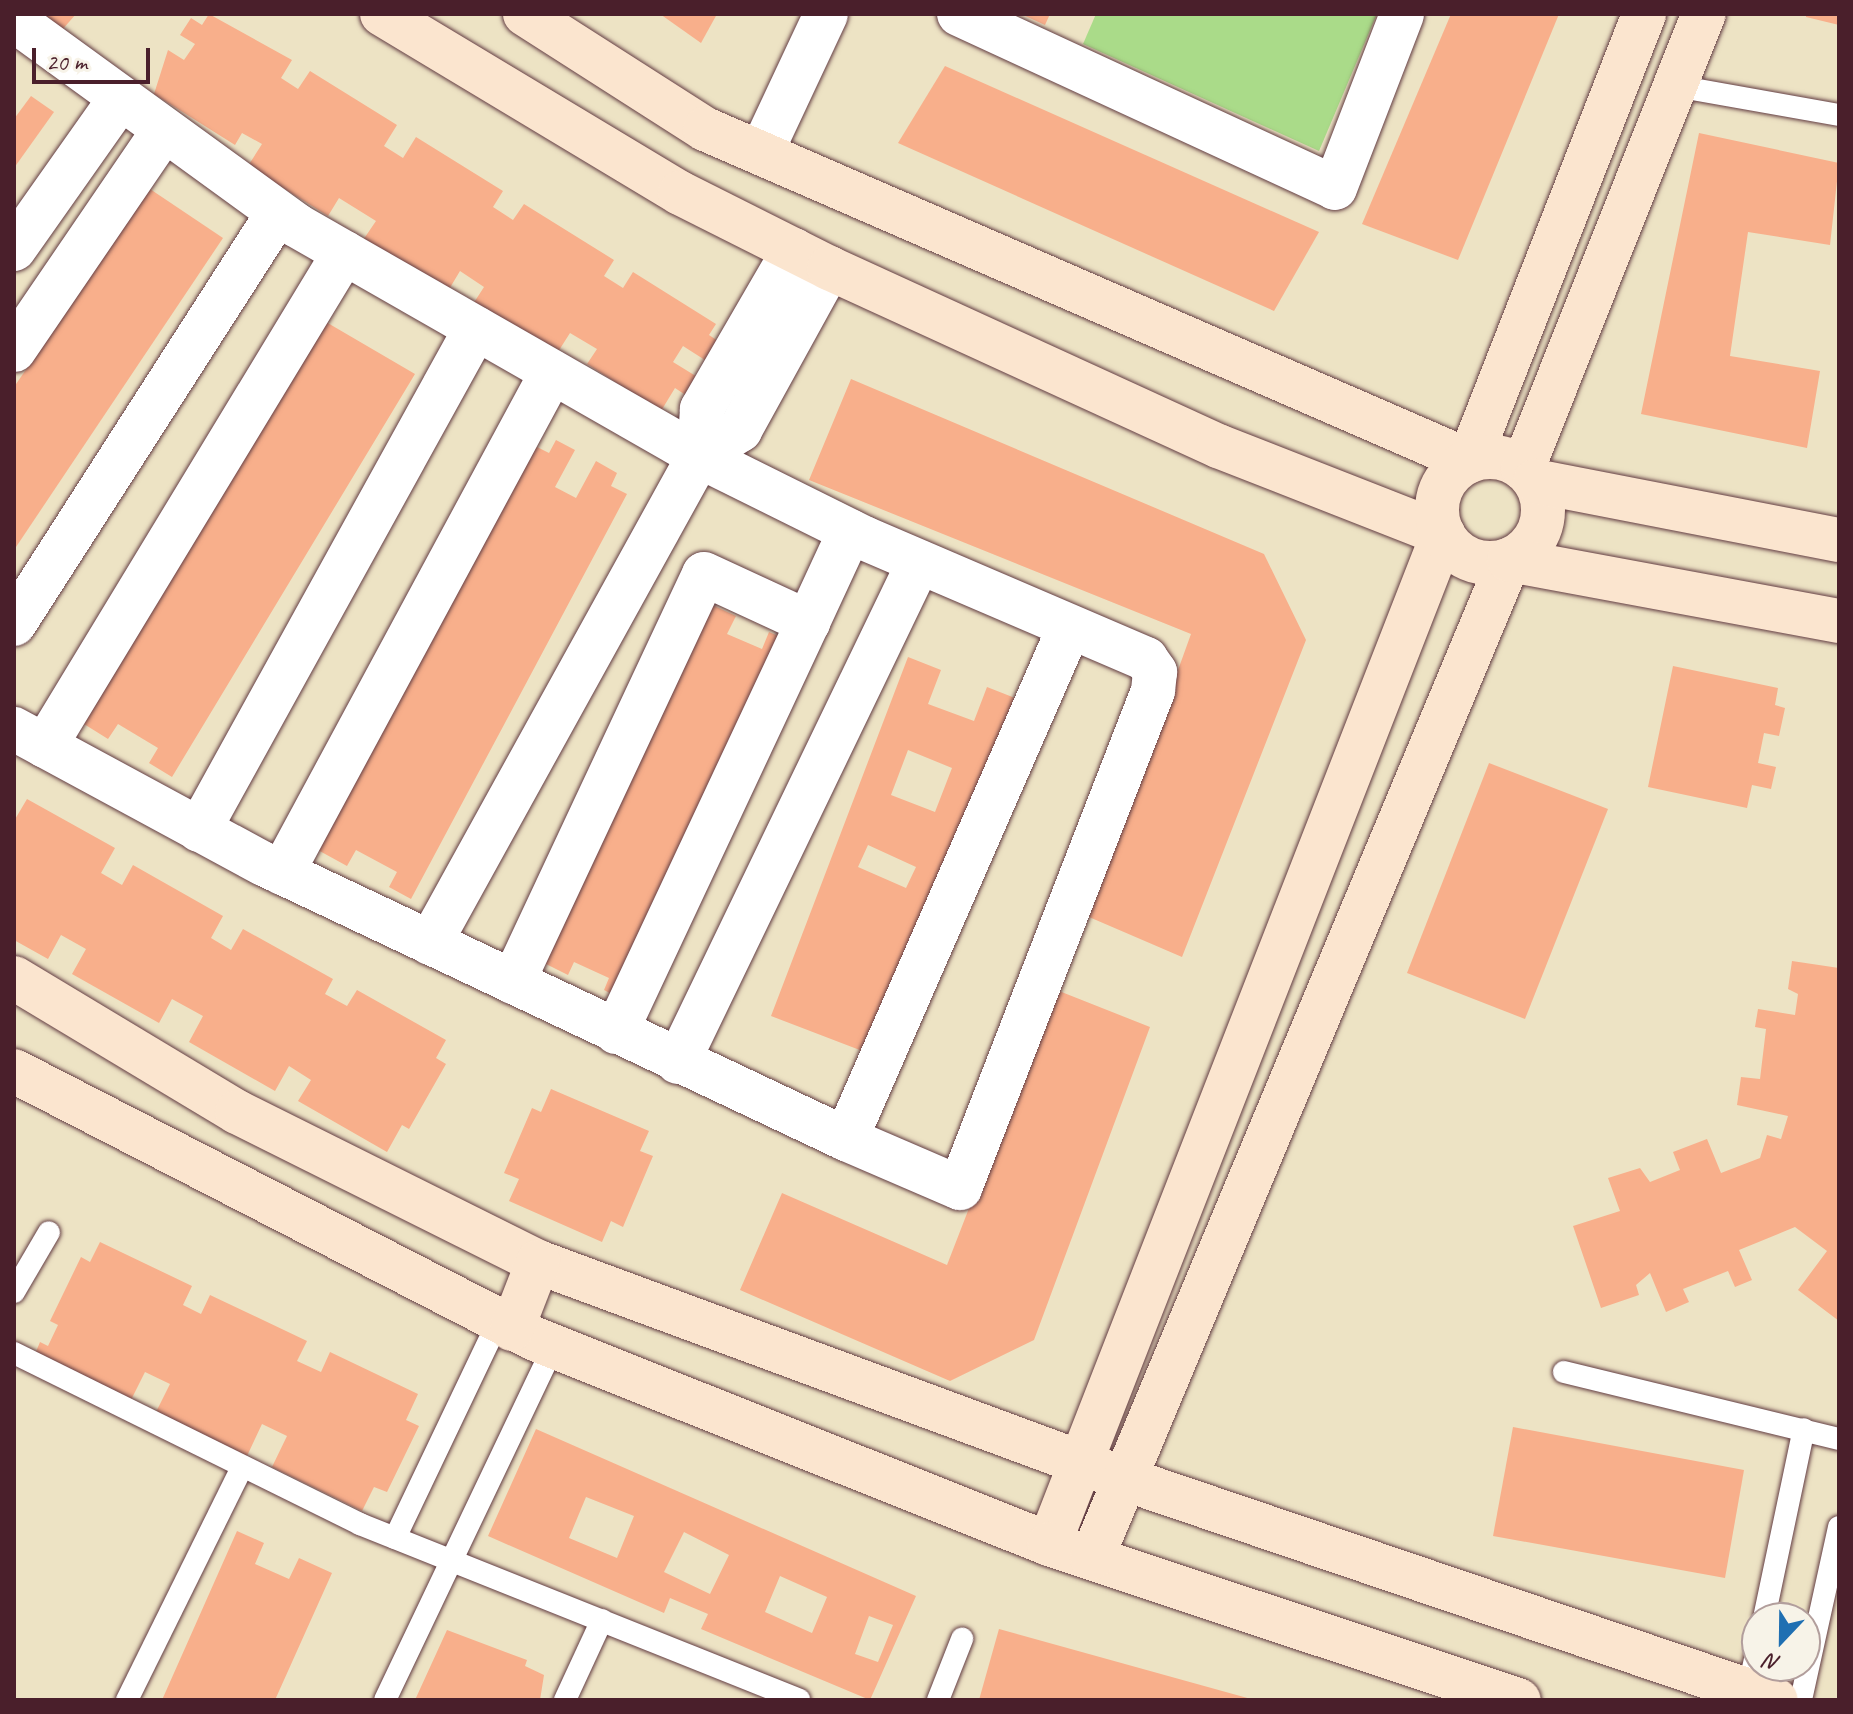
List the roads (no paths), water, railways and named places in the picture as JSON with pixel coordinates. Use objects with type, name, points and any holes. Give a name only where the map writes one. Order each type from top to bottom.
[{"type":"street","points":[[382,14],[680,193],[811,259],[1218,446],[1443,534],[1478,562],[1509,560],[1839,621]]},
{"type":"street","points":[[525,14],[705,129],[1469,461],[1488,456],[1529,474],[1839,540]]},
{"type":"street","points":[[761,153],[826,14]]},
{"type":"street","points":[[959,14],[1335,188],[1402,14]]},
{"type":"street","points":[[1049,1544],[1443,534],[1440,492],[1469,461],[1644,14]]},
{"type":"street","points":[[1092,1558],[1509,560],[1541,527],[1529,474],[1704,14]]},
{"type":"street","points":[[14,20],[278,212],[699,456],[850,531],[1146,659],[1155,672],[1153,691],[960,1188],[678,1062],[282,873],[30,737],[344,253]]},
{"type":"street","points":[[14,249],[120,99]]},
{"type":"street","points":[[14,350],[164,130]]},
{"type":"street","points":[[14,624],[278,212]]},
{"type":"street","points":[[430,943],[699,456],[740,430],[811,259]]},
{"type":"street","points":[[199,830],[476,328]]},
{"type":"street","points":[[282,873],[552,372]]},
{"type":"street","points":[[616,1032],[850,531]]},
{"type":"street","points":[[678,1062],[919,562]]},
{"type":"street","points":[[513,982],[704,574],[808,622]]},
{"type":"street","points":[[846,1139],[1069,628]]},
{"type":"street","points":[[14,978],[237,1112],[538,1262],[1125,1479],[1741,1674]]},
{"type":"street","points":[[14,1071],[505,1326],[553,1347],[1049,1544],[1519,1700]]},
{"type":"street","points":[[505,1326],[538,1262]]},
{"type":"lane","points":[[1676,86],[1839,115]]},
{"type":"lane","points":[[14,1292],[49,1232]]},
{"type":"lane","points":[[395,1538],[505,1326]]},
{"type":"lane","points":[[385,1700],[553,1347]]},
{"type":"lane","points":[[14,1353],[241,1469],[395,1538],[799,1700]]},
{"type":"lane","points":[[1564,1372],[1839,1439]]},
{"type":"lane","points":[[1767,1602],[1804,1429]]},
{"type":"lane","points":[[127,1700],[241,1469]]},
{"type":"lane","points":[[1801,1700],[1839,1527]]},
{"type":"lane","points":[[565,1700],[602,1620]]},
{"type":"lane","points":[[938,1700],[962,1639]]}]
